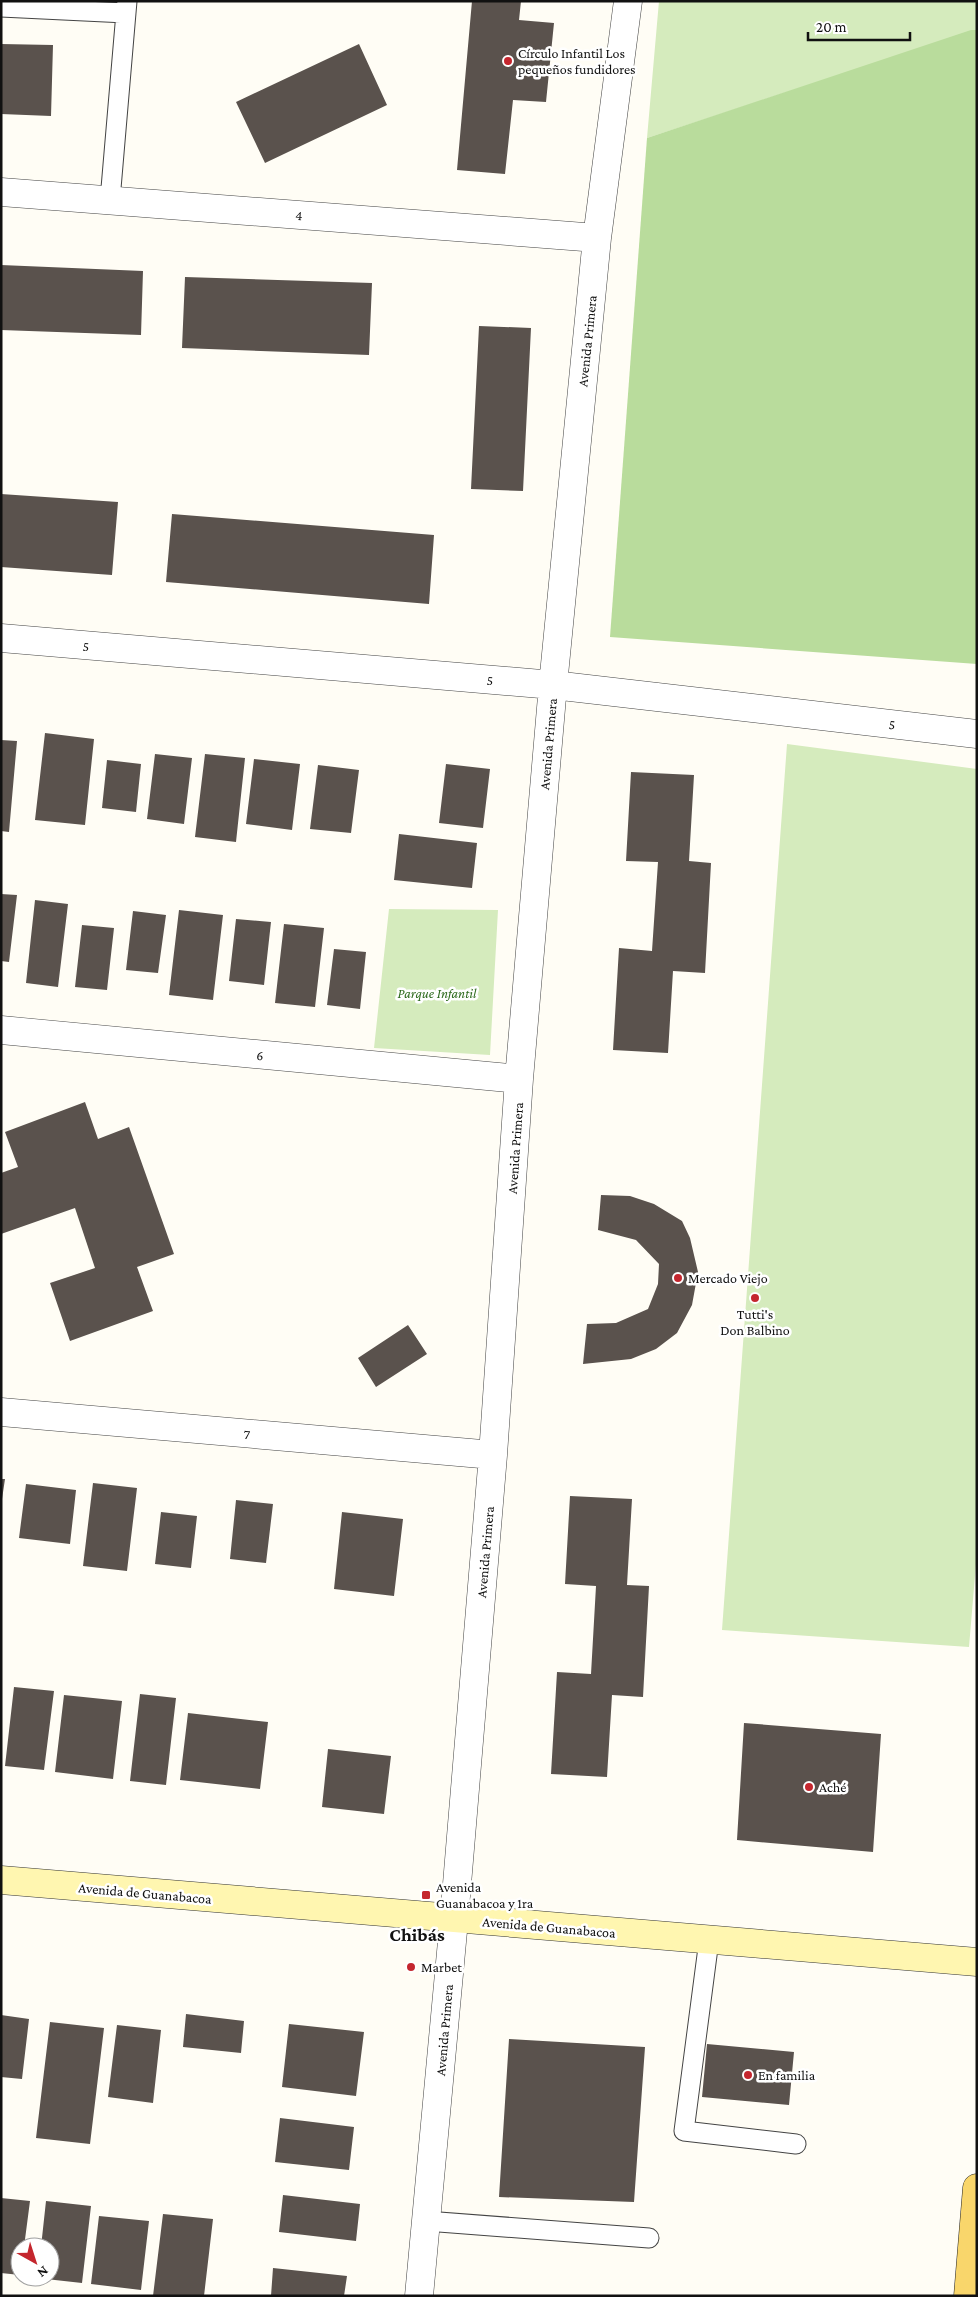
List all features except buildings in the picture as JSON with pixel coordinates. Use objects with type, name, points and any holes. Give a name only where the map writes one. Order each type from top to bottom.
[{"type":"main road","points":[[968,2296],[977,2188]]},
{"type":"street","name":"Avenida Primera","points":[[420,2296],[493,1456],[520,1079],[553,685],[598,238],[628,1]]},
{"type":"street","name":"4","points":[[1,192],[598,238]]},
{"type":"street","name":"5","points":[[1,638],[553,685],[977,734]]},
{"type":"street","name":"6","points":[[1,1030],[520,1079]]},
{"type":"street","name":"7","points":[[1,1412],[493,1456]]},
{"type":"street","name":"Avenida de Guanabacoa","points":[[1,1880],[454,1920],[977,1962]]},
{"type":"lane","points":[[1,6],[127,7],[110,200]]},
{"type":"lane","points":[[709,1940],[684,2131],[796,2144]]},
{"type":"lane","points":[[426,2221],[649,2238]]},
{"type":"green space","points":[[659,1],[977,1],[977,30],[647,138]]},
{"type":"green space","points":[[971,30],[977,30],[977,664],[610,637],[647,138]]},
{"type":"green space","points":[[787,744],[977,769],[977,1552],[969,1647],[722,1630]]},
{"type":"green space","name":"Parque Infantil","points":[[389,909],[498,910],[490,1055],[374,1048]]},
{"type":"place","name":"Círculo Infantil Los pequeños fundidores","points":[[508,61]]},
{"type":"place","name":"Mercado Viejo","points":[[678,1278]]},
{"type":"place","name":"Tutti's Don Balbino","points":[[755,1298]]},
{"type":"place","name":"Aché","points":[[809,1787]]},
{"type":"place","name":"Avenida Guanabacoa y 1ra","points":[[426,1895]]},
{"type":"place","name":"Marbet","points":[[411,1967]]},
{"type":"place","name":"En familia","points":[[748,2075]]},
{"type":"district","name":"Chibás","points":[[417,1934]]}]
